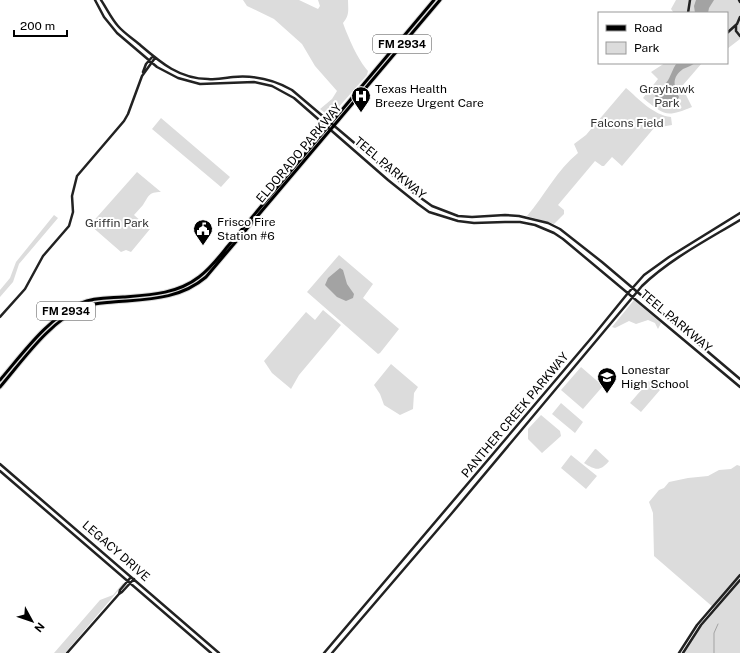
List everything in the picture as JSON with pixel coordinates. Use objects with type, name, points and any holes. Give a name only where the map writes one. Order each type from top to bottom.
[{"type":"main road","name":"TEEL PARKWAY","points":[[94,0],[104,17],[117,33],[165,72],[189,82],[212,85],[254,82],[272,86],[298,101],[390,182],[429,212],[445,218],[465,222],[520,222],[535,225],[554,233],[571,244],[740,387]]},
{"type":"main road","name":"TEEL PARKWAY","points":[[101,0],[118,26],[154,57],[175,71],[199,79],[250,76],[274,81],[292,90],[416,194],[438,209],[458,216],[519,216],[548,223],[560,229],[668,317],[740,379]]},
{"type":"main road","name":"ELDORADO PARKWAY","points":[[0,380],[47,327],[68,310],[82,303],[94,300],[158,294],[182,287],[199,277],[216,260],[434,0]]},
{"type":"main road","name":"ELDORADO PARKWAY","points":[[0,387],[50,330],[70,314],[84,307],[95,304],[158,298],[183,292],[202,280],[219,263],[440,0]]},
{"type":"main road","points":[[688,12],[690,0]]},
{"type":"main road","points":[[728,32],[736,25],[740,17]]},
{"type":"main road","points":[[736,25],[740,36]]},
{"type":"main road","points":[[728,32],[734,31],[738,33]]},
{"type":"main road","points":[[0,317],[25,288],[43,256],[69,226],[74,206],[72,196],[77,176],[124,121],[143,72],[154,57]]},
{"type":"main road","points":[[231,77],[232,83]]},
{"type":"main road","points":[[272,86],[274,81]]},
{"type":"main road","points":[[362,86],[365,89]]},
{"type":"main road","points":[[298,101],[301,97]]},
{"type":"main road","points":[[362,157],[367,152]]},
{"type":"main road","name":"PANTHER CREEK PARKWAY","points":[[324,653],[373,597],[644,275],[740,213]]},
{"type":"main road","name":"PANTHER CREEK PARKWAY","points":[[332,653],[460,504],[637,292],[661,269],[740,220]]},
{"type":"main road","points":[[216,260],[219,263]]},
{"type":"main road","points":[[663,322],[668,317]]},
{"type":"main road","points":[[604,324],[608,327]]},
{"type":"main road","points":[[694,348],[698,343]]},
{"type":"main road","points":[[574,359],[579,362]]},
{"type":"main road","name":"LEGACY DRIVE","points":[[0,464],[85,535],[132,578],[220,653]]},
{"type":"main road","points":[[483,466],[488,470]]},
{"type":"main road","name":"LEGACY DRIVE","points":[[0,471],[212,653]]},
{"type":"main road","points":[[455,500],[460,504]]},
{"type":"main road","points":[[679,653],[697,625],[740,575]]},
{"type":"main road","points":[[67,653],[132,578]]},
{"type":"main road","points":[[683,653],[701,625],[740,580]]},
{"type":"main road","points":[[373,597],[377,601]]},
{"type":"main road","points":[[179,626],[183,622]]},
{"type":"main road","points":[[212,653],[215,649]]},
{"type":"green space","points":[[243,0],[299,0],[318,9],[320,6],[318,0],[348,0],[348,15],[343,23],[357,55],[368,71],[367,75],[330,117],[320,109],[332,99],[337,91],[315,66],[302,44],[274,19],[247,6]]},
{"type":"green space","points":[[676,0],[740,0],[740,39],[728,48],[728,12],[673,12],[671,9]]},
{"type":"green space","name":"Grayhawk Park","points":[[663,64],[701,64],[683,85],[683,89],[692,107],[676,113],[666,113],[656,108],[643,98],[658,79],[651,72]]},
{"type":"green space","name":"Falcons Field","points":[[626,88],[652,110],[664,116],[671,117],[672,125],[654,128],[622,166],[612,157],[604,166],[595,161],[558,205],[564,210],[564,214],[554,224],[527,216],[557,175],[578,153],[574,144],[586,135]]},
{"type":"green space","points":[[161,118],[230,177],[221,187],[152,129]]},
{"type":"green space","name":"Griffin Park","points":[[137,172],[161,192],[149,195],[134,215],[150,229],[131,252],[126,250],[121,252],[90,225]]},
{"type":"green space","points":[[54,215],[58,218],[19,264],[13,282],[0,297],[0,290],[10,278],[16,262]]},
{"type":"green space","points":[[339,255],[373,284],[363,298],[399,329],[378,354],[307,292]]},
{"type":"green space","points":[[634,300],[661,323],[658,329],[655,323],[648,320],[636,324],[629,321],[615,328],[612,327]]},
{"type":"green space","points":[[323,310],[341,325],[299,375],[291,389],[272,373],[264,361],[306,312],[315,320]]},
{"type":"green space","points":[[391,364],[418,387],[414,393],[413,409],[400,415],[384,405],[380,394],[374,385]]},
{"type":"green space","points":[[581,367],[603,386],[583,409],[561,390]]},
{"type":"green space","points":[[649,381],[660,390],[641,412],[630,403]]},
{"type":"green space","points":[[561,403],[583,422],[575,433],[552,414]]},
{"type":"green space","points":[[541,415],[560,431],[561,436],[542,453],[528,439],[528,429]]},
{"type":"green space","points":[[595,449],[609,461],[603,467],[597,469],[584,463]]},
{"type":"green space","points":[[571,455],[597,476],[586,489],[561,468]]},
{"type":"green space","points":[[737,465],[740,466],[740,578],[714,608],[654,556],[653,513],[649,502],[659,490],[664,488],[669,482],[708,476],[719,470],[731,469]]},
{"type":"green space","points":[[740,579],[740,653],[682,653],[701,623],[715,611]]},
{"type":"green space","points":[[123,583],[124,584],[65,653],[54,653],[100,600],[113,595]]},
{"type":"shaded area","points":[[696,0],[714,0],[708,12],[695,12],[694,6]]},
{"type":"shaded area","points":[[676,64],[693,64],[679,72],[675,78],[675,85],[679,97],[670,108],[662,106],[655,95],[657,91],[668,81]]},
{"type":"shaded area","points":[[340,268],[343,270],[347,284],[354,294],[353,298],[346,301],[337,297],[325,285],[328,278]]},
{"type":"waterway","points":[[714,653],[714,633],[718,624]]},
{"type":"place","name":"Texas Health Breeze Urgent Care","points":[[361,113]]},
{"type":"place","name":"Frisco Fire Station #6","points":[[203,246]]},
{"type":"place","name":"Lonestar High School","points":[[607,394]]}]
